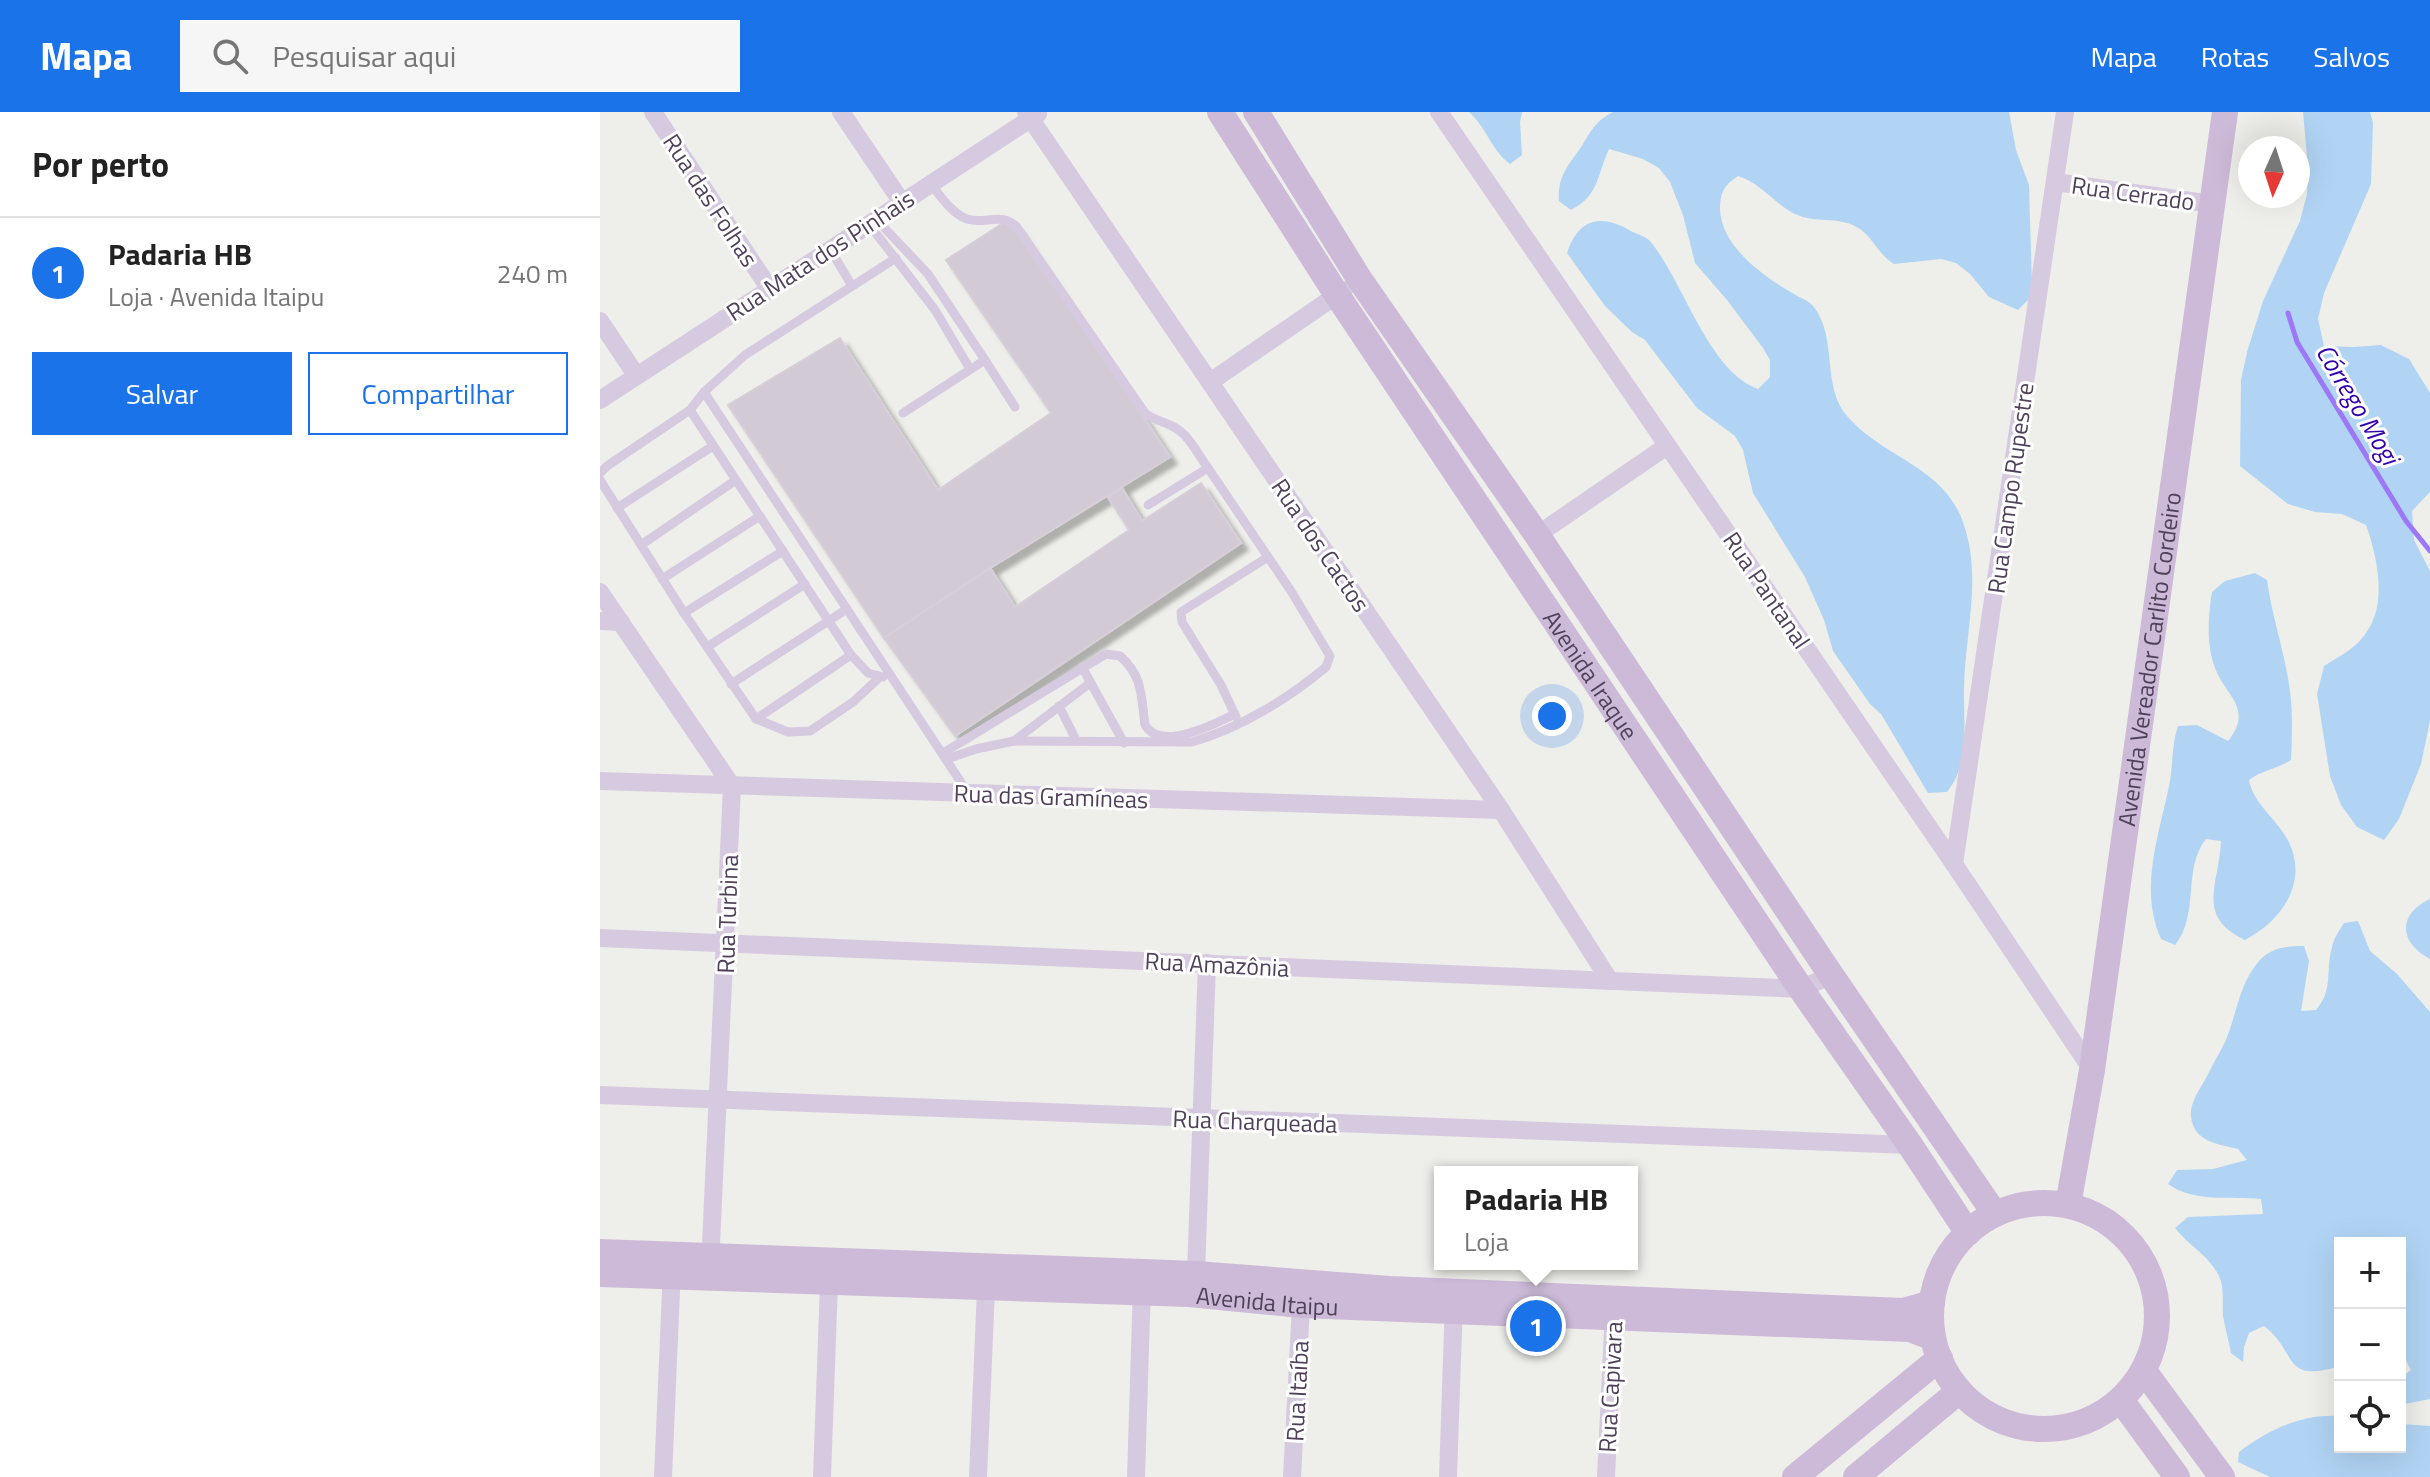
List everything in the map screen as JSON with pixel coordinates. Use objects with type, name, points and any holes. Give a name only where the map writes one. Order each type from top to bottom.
[{"type":"street","name":"Rua das Folhas","points":[[653,112],[769,288]]},
{"type":"street","points":[[841,112],[901,201]]},
{"type":"street","name":"Avenida Iraque","points":[[1220,112],[1337,295],[1968,1233]]},
{"type":"street","name":"Avenida Iraque","points":[[1256,112],[1360,280],[1537,535],[1995,1214]]},
{"type":"street","name":"Rua Pantanal","points":[[1439,112],[2092,1070]]},
{"type":"street","name":"Rua Campo Rupestre","points":[[1954,864],[2065,112]]},
{"type":"street","name":"Avenida Vereador Carlito Cordeiro","points":[[2068,1205],[2092,1070],[2225,112]]},
{"type":"street","name":"Rua Mata dos Pinhais","points":[[600,400],[1033,114]]},
{"type":"street","name":"Rua dos Cactos","points":[[1033,114],[1210,382],[1501,810],[1610,981]]},
{"type":"street","name":"Rua Cerrado","points":[[2055,182],[2212,204]]},
{"type":"street","points":[[1210,382],[1360,280]]},
{"type":"street","points":[[600,321],[636,375]]},
{"type":"street","points":[[1537,535],[1667,446]]},
{"type":"street","points":[[600,592],[732,786]]},
{"type":"street","points":[[600,621],[621,622]]},
{"type":"street","name":"Rua das Gramíneas","points":[[600,781],[1501,810]]},
{"type":"street","name":"Rua Turbina","points":[[710,1267],[732,786]]},
{"type":"street","name":"Rua Amazônia","points":[[600,938],[1801,989],[1831,975]]},
{"type":"street","points":[[1192,1284],[1207,963]]},
{"type":"street","name":"Rua Charqueada","points":[[600,1095],[1910,1145]]},
{"type":"street","points":[[2030,1204],[2068,1205],[2091,1213],[2113,1226],[2131,1243],[2145,1263],[2154,1286],[2158,1311],[2156,1336],[2144,1371],[2121,1400],[2097,1416],[2068,1427],[2038,1429],[2009,1424],[1982,1411],[1959,1391],[1936,1348],[1932,1303],[1937,1280],[1950,1253],[1968,1233],[1995,1214],[2030,1204]]},
{"type":"street","name":"Avenida Itaipu","points":[[600,1252],[672,1266]]},
{"type":"street","points":[[663,1477],[672,1266]]},
{"type":"street","name":"Avenida Itaipu","points":[[600,1274],[672,1266],[1389,1289],[1454,1302]]},
{"type":"street","name":"Avenida Itaipu","points":[[710,1267],[829,1283],[986,1289],[1142,1283]]},
{"type":"street","points":[[822,1477],[829,1283]]},
{"type":"street","points":[[1136,1477],[1142,1283]]},
{"type":"street","name":"Avenida Itaipu","points":[[1192,1284],[1301,1305],[1454,1302],[1614,1308],[1903,1311],[1932,1303]]},
{"type":"street","points":[[978,1477],[986,1289]]},
{"type":"street","points":[[1448,1477],[1454,1302]]},
{"type":"street","name":"Rua Itaíba","points":[[1292,1477],[1301,1305]]},
{"type":"street","name":"Avenida Itaipu","points":[[1614,1308],[1910,1329],[1936,1348]]},
{"type":"street","name":"Rua Capivara","points":[[1606,1477],[1614,1308]]},
{"type":"street","points":[[1795,1477],[1936,1348]]},
{"type":"street","points":[[2144,1371],[2222,1477]]},
{"type":"street","points":[[1856,1477],[1959,1391]]},
{"type":"street","points":[[2121,1400],[2177,1477]]},
{"type":"lane","points":[[930,183],[954,212],[965,218],[1008,220],[1016,226],[1145,413],[1157,422],[1181,431],[1268,557],[1330,656],[1326,667],[1279,700],[1192,742],[1014,741],[945,756]]},
{"type":"lane","points":[[871,221],[935,310],[970,369]]},
{"type":"lane","points":[[871,221],[928,274],[1015,407]]},
{"type":"lane","points":[[830,249],[852,286]]},
{"type":"lane","points":[[600,473],[690,410],[704,392],[745,355],[896,258]]},
{"type":"lane","points":[[903,413],[985,360]]},
{"type":"lane","points":[[704,392],[968,793]]},
{"type":"lane","points":[[690,410],[851,655],[868,673],[893,679]]},
{"type":"lane","points":[[617,508],[713,446]]},
{"type":"lane","points":[[1148,505],[1208,468]]},
{"type":"lane","points":[[600,480],[756,719],[788,732],[810,731],[853,702],[880,677]]},
{"type":"lane","points":[[641,545],[736,480]]},
{"type":"lane","points":[[743,490],[762,480]]},
{"type":"lane","points":[[662,579],[760,516]]},
{"type":"lane","points":[[684,613],[805,545]]},
{"type":"lane","points":[[1237,719],[1221,685],[1182,622],[1181,612],[1268,557]]},
{"type":"lane","points":[[707,647],[805,584]]},
{"type":"lane","points":[[731,684],[847,609]]},
{"type":"lane","points":[[945,756],[1106,654],[1120,656],[1137,677],[1142,688],[1145,725],[1156,734],[1182,735],[1237,719]]},
{"type":"lane","points":[[756,719],[851,655]]},
{"type":"lane","points":[[1082,667],[1124,743]]},
{"type":"lane","points":[[1014,741],[1090,683]]},
{"type":"lane","points":[[1059,706],[1076,740]]},
{"type":"shaded area","points":[[1469,112],[1522,112],[1522,155],[1510,164]]},
{"type":"shaded area","points":[[1613,112],[2009,112],[2016,150],[2029,185],[2032,286],[2028,300],[2018,310],[1989,297],[1956,263],[1941,259],[1894,264],[1860,229],[1845,222],[1800,216],[1747,179],[1738,176],[1730,182],[1720,205],[1726,233],[1745,258],[1769,278],[1814,307],[1826,333],[1834,391],[1847,416],[1862,431],[1943,489],[1964,525],[1972,566],[1972,586],[1965,667],[1964,742],[1960,768],[1947,792],[1928,793],[1881,714],[1870,704],[1833,651],[1824,620],[1805,577],[1753,493],[1743,450],[1735,436],[1697,408],[1645,340],[1605,306],[1567,253],[1577,233],[1599,221],[1618,225],[1646,238],[1662,258],[1698,324],[1725,364],[1740,379],[1758,389],[1770,377],[1770,360],[1763,348],[1695,263],[1683,215],[1670,182],[1659,168],[1643,159],[1609,149],[1593,191],[1587,198],[1571,210],[1559,201],[1560,184],[1569,164],[1595,125]]},
{"type":"shaded area","points":[[2303,112],[2370,112],[2373,123],[2371,184],[2324,293],[2318,319],[2324,346],[2381,345],[2409,359],[2430,393],[2430,492],[2412,511],[2414,540],[2430,571],[2430,721],[2421,764],[2399,819],[2384,840],[2357,827],[2341,805],[2330,776],[2317,694],[2324,666],[2359,641],[2374,618],[2378,578],[2366,525],[2342,514],[2315,512],[2288,504],[2240,466],[2241,380],[2247,352],[2263,301],[2303,208],[2310,208],[2310,136],[2305,136]]},
{"type":"shaded area","points":[[2255,573],[2267,580],[2291,700],[2292,743],[2291,760],[2249,780],[2258,801],[2291,847],[2295,879],[2283,908],[2260,931],[2245,940],[2220,921],[2215,910],[2221,841],[2206,839],[2195,864],[2187,920],[2175,945],[2161,939],[2154,919],[2151,880],[2176,733],[2178,726],[2197,725],[2228,741],[2235,730],[2238,711],[2215,668],[2210,649],[2212,592],[2225,581]]},
{"type":"shaded area","points":[[2430,899],[2430,959],[2412,945],[2406,929],[2412,912]]},
{"type":"shaded area","points":[[2358,921],[2370,951],[2397,974],[2430,1012],[2430,1399],[2406,1404],[2406,1374],[2411,1370],[2406,1361],[2406,1237],[2334,1237],[2334,1368],[2321,1371],[2299,1368],[2264,1326],[2249,1333],[2243,1362],[2231,1353],[2218,1274],[2175,1228],[2188,1217],[2263,1214],[2261,1199],[2213,1198],[2190,1194],[2168,1184],[2177,1170],[2213,1169],[2247,1160],[2238,1149],[2215,1143],[2197,1132],[2191,1117],[2196,1097],[2226,1040],[2243,989],[2259,961],[2285,947],[2304,946],[2309,961],[2301,1011],[2316,1010],[2325,995],[2333,944],[2344,923]]},
{"type":"shaded area","points":[[2334,1416],[2334,1453],[2406,1453],[2406,1424],[2430,1426],[2430,1477],[2270,1477],[2238,1462],[2239,1452],[2262,1436],[2299,1420]]},
{"type":"building","points":[[1008,220],[1016,226],[1170,457],[990,568],[884,638],[728,405],[840,338],[938,490],[1051,413],[946,260]]},
{"type":"building","points":[[1201,483],[1241,543],[955,736],[884,638],[990,568],[1015,607],[1129,530],[1108,497],[1122,488],[1142,521]]},
{"type":"waterway","name":"Córrego Mogi","points":[[2288,313],[2297,342],[2406,521],[2430,551]]},
{"type":"place","name":"Padaria HB","points":[[1536,1326]]}]
